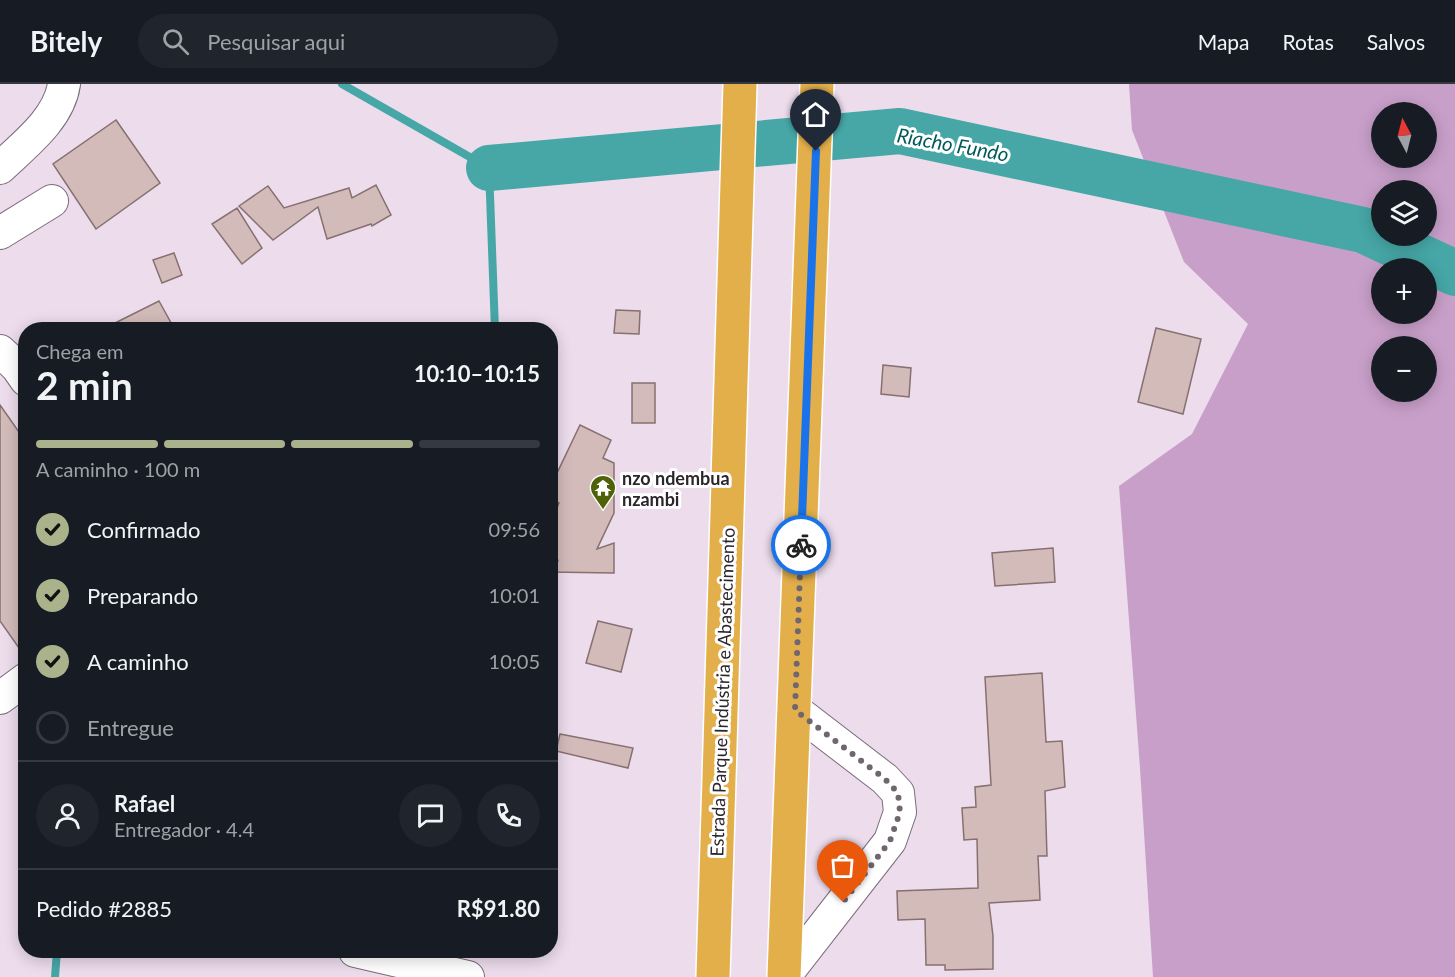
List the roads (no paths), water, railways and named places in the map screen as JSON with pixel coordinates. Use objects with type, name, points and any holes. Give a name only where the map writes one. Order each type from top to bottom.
[{"type":"highway","name":"Estrada Parque Indústria e Abastecimento","points":[[713,977],[741,84]]},
{"type":"highway","points":[[784,977],[815,196],[817,84]]},
{"type":"street","points":[[0,168],[40,130],[62,94],[64,84]]},
{"type":"street","points":[[0,233],[52,201]]},
{"type":"street","points":[[0,351],[18,370]]},
{"type":"street","points":[[0,698],[18,685]]},
{"type":"street","points":[[784,977],[890,841],[900,812],[898,793],[885,779],[795,710]]},
{"type":"street","points":[[385,958],[468,977]]},
{"type":"waterway","name":"Riacho Fundo","points":[[342,84],[489,168],[495,322]]},
{"type":"waterway","name":"Riacho Fundo","points":[[489,168],[900,131],[1363,230],[1455,273]]},
{"type":"waterway","name":"Riacho Fundo","points":[[55,977],[56,958]]},
{"type":"place","name":"nzo ndembua nzambi","points":[[603,511]]}]
